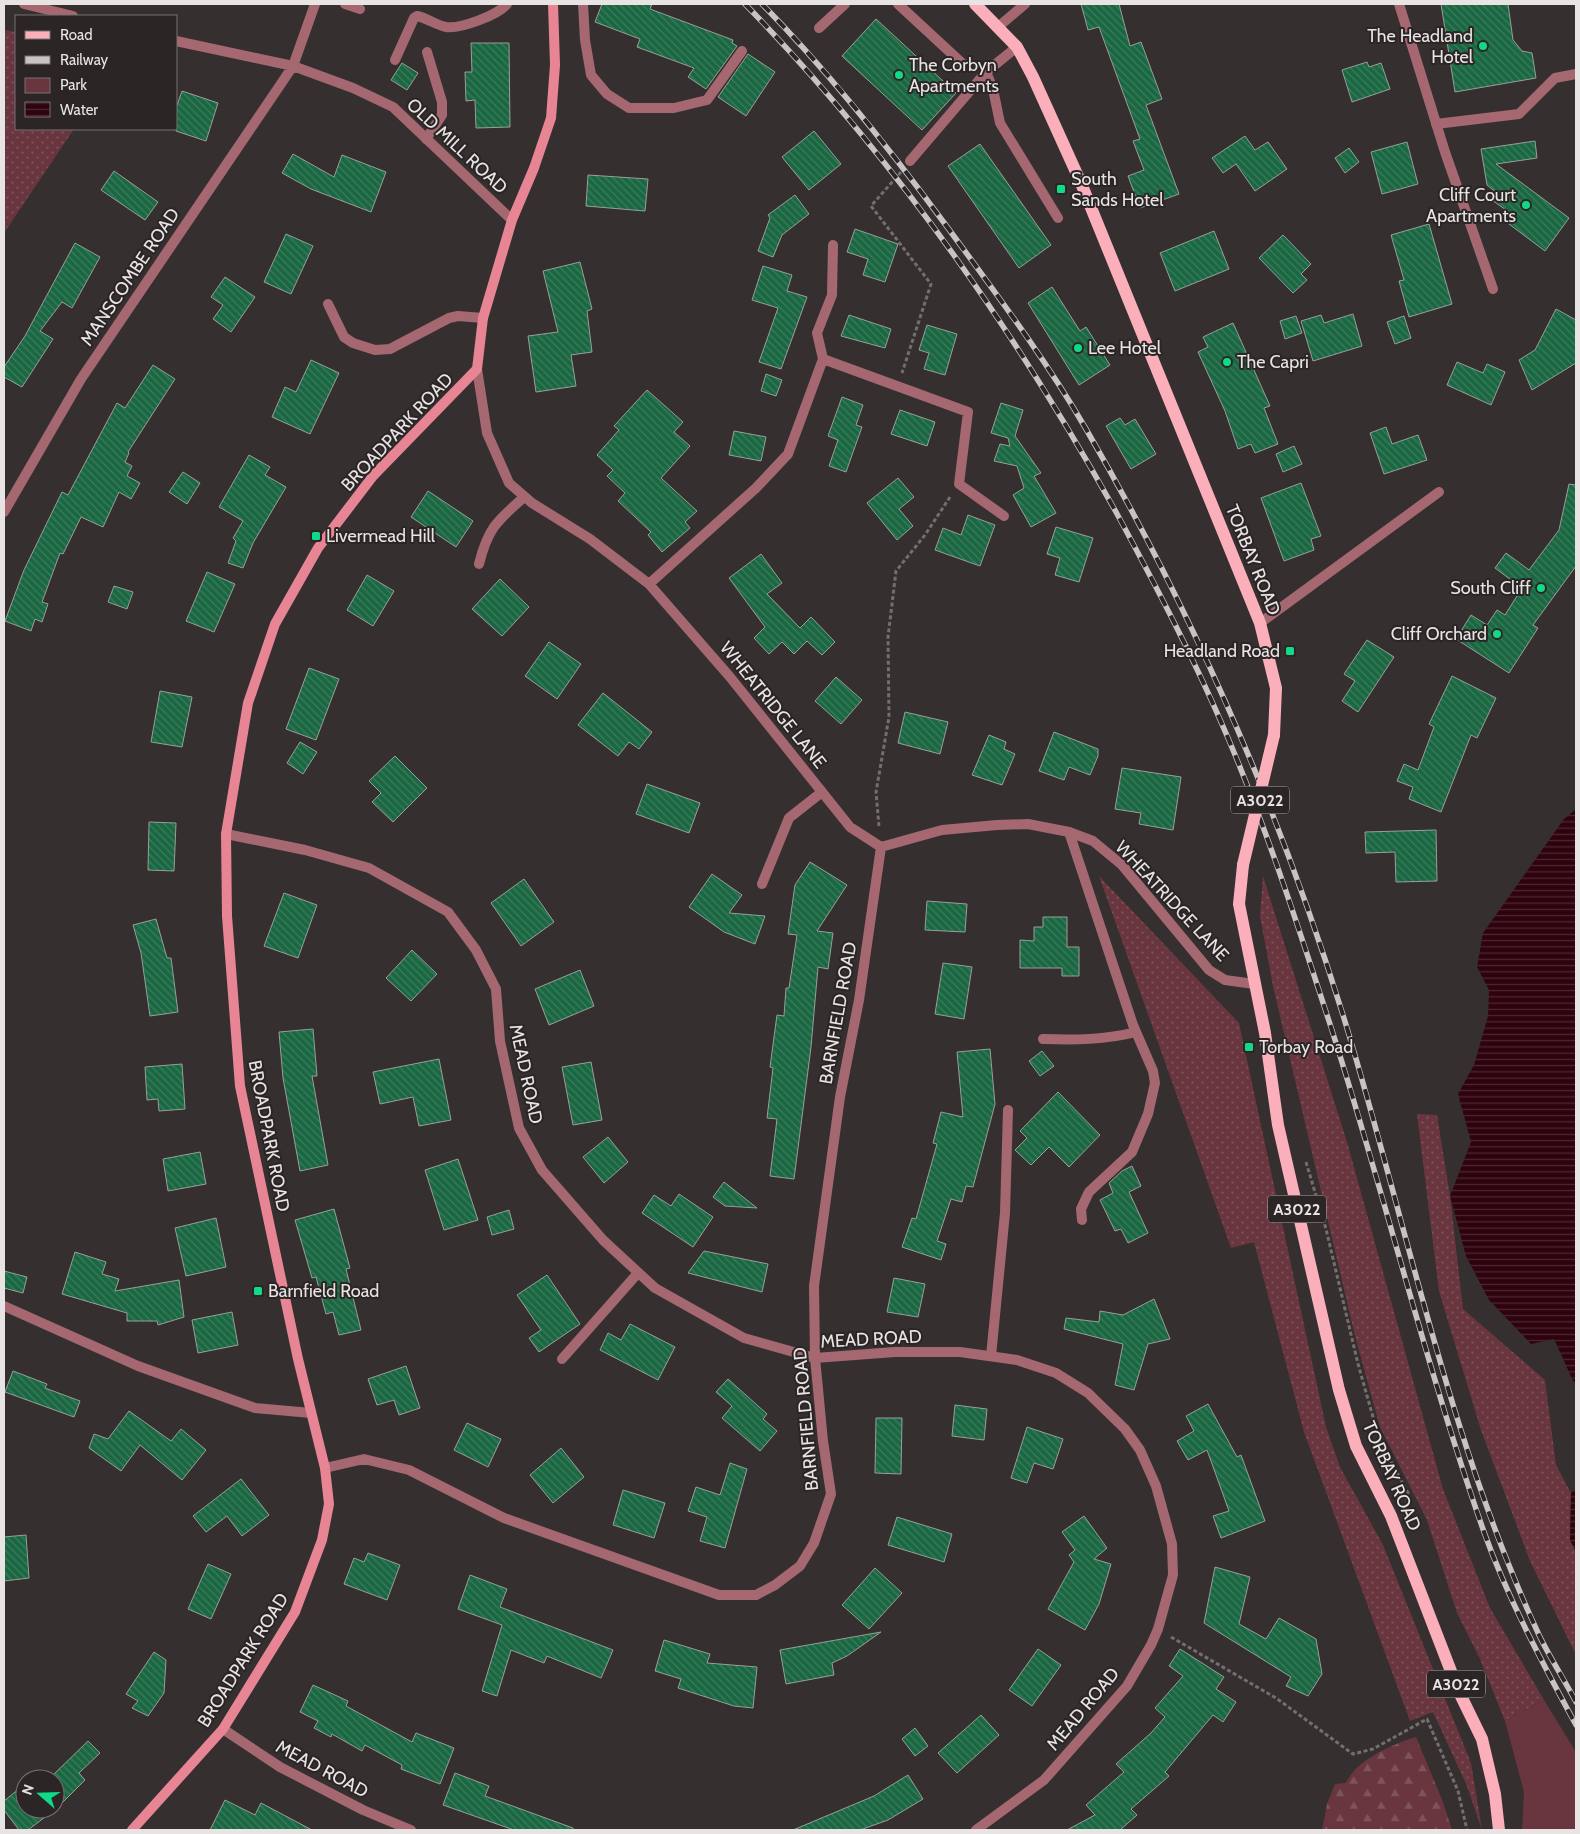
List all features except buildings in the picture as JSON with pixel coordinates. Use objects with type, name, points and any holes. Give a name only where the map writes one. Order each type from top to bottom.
[{"type":"main road","name":"TORBAY ROAD","points":[[975,4],[1017,47],[1033,77],[1081,183],[1260,623],[1276,688],[1274,735],[1268,767],[1243,865],[1239,904],[1265,1033],[1278,1125],[1339,1390],[1356,1446],[1395,1524],[1459,1692],[1482,1739],[1495,1794],[1499,1830]]},
{"type":"street","points":[[24,4],[69,15]]},
{"type":"street","name":"MANSCOMBE ROAD","points":[[4,512],[81,379],[293,66],[315,4]]},
{"type":"street","points":[[345,4],[360,9]]},
{"type":"street","points":[[395,60],[414,18],[417,16],[442,26],[457,27],[498,12],[507,4]]},
{"type":"street","points":[[512,220],[534,168],[550,118],[555,65],[553,4]]},
{"type":"street","points":[[583,4],[585,40],[591,75],[607,94],[629,108],[674,108],[707,100],[742,50]]},
{"type":"street","points":[[819,28],[845,4]]},
{"type":"street","points":[[898,4],[965,66]]},
{"type":"street","points":[[998,27],[1026,4]]},
{"type":"street","points":[[1399,4],[1436,124],[1493,289]]},
{"type":"street","name":"OLD MILL ROAD","points":[[178,41],[293,66],[353,88],[393,107],[512,220]]},
{"type":"street","points":[[910,161],[986,72],[1017,47]]},
{"type":"street","points":[[426,139],[442,115],[442,102],[427,52]]},
{"type":"street","points":[[986,72],[993,89],[1000,123],[1058,218]]},
{"type":"street","points":[[1436,124],[1519,114],[1555,78],[1576,74]]},
{"type":"street","name":"WHEATRIDGE LANE","points":[[512,220],[483,318],[477,369],[487,433],[509,484],[524,496],[590,539],[649,584],[730,677],[850,827],[880,846],[942,830],[996,825],[1028,824],[1070,832],[1092,841],[1122,865],[1209,970],[1225,980],[1254,984]]},
{"type":"street","points":[[649,584],[756,488],[788,454],[824,360],[817,333],[832,295],[833,245]]},
{"type":"street","points":[[328,304],[344,337],[353,343],[375,350],[390,349],[449,318],[472,316],[483,318]]},
{"type":"street","points":[[824,360],[898,385],[968,412],[959,484],[1004,516]]},
{"type":"street","name":"BROADPARK ROAD","points":[[132,1830],[223,1729],[295,1612],[322,1540],[329,1504],[325,1468],[311,1413],[240,1086],[227,916],[226,834],[248,703],[275,624],[318,548],[373,476],[477,369]]},
{"type":"street","points":[[1260,623],[1439,492]]},
{"type":"street","points":[[479,564],[491,528],[524,496]]},
{"type":"street","points":[[762,884],[789,818],[822,792]]},
{"type":"street","points":[[1070,832],[1136,1032],[1153,1071],[1153,1097],[1142,1133],[1132,1152],[1088,1192],[1081,1209],[1082,1220]]},
{"type":"street","name":"MEAD ROAD","points":[[226,834],[305,850],[369,868],[448,912],[476,950],[496,989],[500,1041],[519,1128],[542,1170],[602,1240],[655,1288],[744,1338],[815,1358],[895,1352],[960,1352],[1017,1360],[1056,1373],[1088,1393],[1125,1429],[1140,1450],[1156,1486],[1172,1544],[1173,1575],[1158,1629],[1127,1686],[1044,1780],[976,1830]]},
{"type":"street","name":"BARNFIELD ROAD","points":[[325,1468],[364,1459],[409,1470],[504,1518],[719,1595],[756,1595],[775,1585],[800,1566],[817,1536],[831,1494],[823,1441],[815,1358],[814,1286],[840,1097],[859,1000],[880,846]]},
{"type":"street","points":[[1043,1039],[1084,1041],[1115,1038],[1136,1032]]},
{"type":"street","points":[[991,1356],[1005,1213],[1008,1110]]},
{"type":"street","points":[[562,1359],[638,1272]]},
{"type":"street","points":[[4,1306],[138,1366],[255,1408],[311,1413]]},
{"type":"street","name":"MEAD ROAD","points":[[223,1729],[280,1767],[363,1810],[411,1830]]},
{"type":"path","points":[[898,385],[931,284],[871,206],[910,161]]},
{"type":"path","points":[[880,846],[876,792],[889,717],[888,637],[896,571],[925,535],[959,484]]},
{"type":"path","points":[[1304,1157],[1326,1229],[1358,1364],[1375,1424],[1390,1460],[1408,1493],[1405,1512]]},
{"type":"path","points":[[1158,1629],[1276,1698],[1353,1754],[1373,1749],[1427,1719],[1458,1791],[1467,1830]]},
{"type":"green space","points":[[4,30],[15,32],[15,130],[73,130],[4,233]]},
{"type":"green space","points":[[1099,876],[1239,1023],[1326,1427],[1340,1467],[1383,1545],[1471,1763],[1482,1830],[1467,1786],[1433,1712],[1410,1721],[1304,1432],[1254,1242],[1231,1248]]},
{"type":"green space","points":[[1263,876],[1347,1142],[1443,1489],[1490,1608],[1544,1700],[1505,1721],[1480,1659],[1457,1613],[1427,1520],[1380,1427],[1355,1336],[1273,986],[1260,916]]},
{"type":"green space","points":[[1417,1114],[1437,1115],[1450,1196],[1463,1309],[1545,1380],[1556,1465],[1571,1493],[1570,1540],[1576,1552],[1576,1655],[1530,1561],[1481,1430],[1439,1291]]},
{"type":"green space","points":[[1544,1700],[1576,1752],[1576,1830],[1522,1830],[1524,1792],[1505,1721]]},
{"type":"green space","points":[[1416,1737],[1443,1802],[1452,1830],[1322,1830],[1327,1804],[1335,1784],[1346,1783],[1358,1767],[1376,1754]]},
{"type":"water","points":[[1576,809],[1576,1383],[1573,1381],[1554,1339],[1531,1344],[1489,1300],[1466,1256],[1450,1196],[1471,1142],[1458,1094],[1474,1065],[1488,1016],[1489,990],[1477,967],[1483,933],[1564,819]]},
{"type":"water","points":[[1576,1489],[1576,1552],[1570,1540],[1571,1493]]},
{"type":"railway","points":[[745,4],[851,121],[900,183],[993,311],[1077,444],[1116,512],[1189,652],[1242,773],[1294,914],[1349,1085],[1443,1405],[1493,1557],[1538,1654],[1576,1725]]},
{"type":"railway","points":[[762,4],[835,83],[880,139],[945,224],[1036,351],[1086,429],[1125,499],[1198,642],[1262,789],[1318,939],[1366,1092],[1430,1328],[1479,1484],[1507,1560],[1539,1635],[1576,1702]]},
{"type":"place","name":"The Headland Hotel","points":[[1483,46]]},
{"type":"place","name":"The Corbyn Apartments","points":[[899,75]]},
{"type":"place","name":"South Sands Hotel","points":[[1061,189]]},
{"type":"place","name":"Cliff Court Apartments","points":[[1526,205]]},
{"type":"place","name":"Lee Hotel","points":[[1078,348]]},
{"type":"place","name":"The Capri","points":[[1227,362]]},
{"type":"place","name":"Livermead Hill","points":[[316,536]]},
{"type":"place","name":"South Cliff","points":[[1541,588]]},
{"type":"place","name":"Cliff Orchard","points":[[1497,634]]},
{"type":"place","name":"Headland Road","points":[[1290,651]]},
{"type":"place","name":"Torbay Road","points":[[1249,1047]]},
{"type":"place","name":"Barnfield Road","points":[[258,1291]]}]
